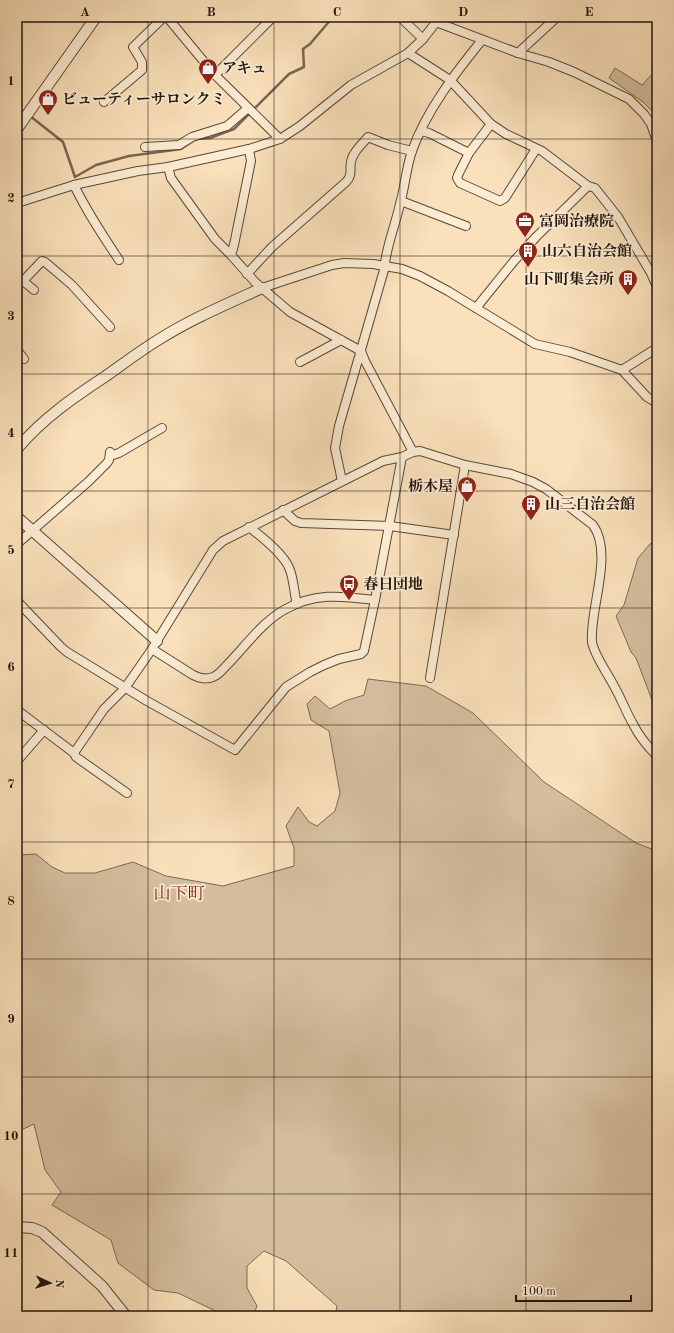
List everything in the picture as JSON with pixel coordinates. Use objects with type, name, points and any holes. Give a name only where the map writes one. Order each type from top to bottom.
[{"type":"street","points":[[17,129],[96,17]]},
{"type":"street","points":[[104,102],[142,70],[142,62],[133,47],[164,17]]},
{"type":"street","points":[[167,17],[215,75],[280,139]]},
{"type":"street","points":[[215,75],[273,17]]},
{"type":"street","points":[[400,17],[423,38]]},
{"type":"street","points":[[518,53],[557,17]]},
{"type":"street","points":[[17,203],[74,185],[249,150],[280,139],[300,126],[351,85],[408,53],[438,20],[482,40],[549,62],[574,72],[629,99],[644,114],[651,124],[657,141]]},
{"type":"street","points":[[342,481],[335,448],[339,426],[385,265],[385,259],[401,201],[412,151],[420,131],[450,80],[482,40]]},
{"type":"street","points":[[408,53],[450,80],[491,124],[506,134],[542,151],[588,186],[595,188],[618,217],[657,287]]},
{"type":"street","points":[[145,147],[179,145],[192,137],[227,126],[248,108]]},
{"type":"street","points":[[491,124],[469,152],[458,175],[458,181],[460,183],[500,201],[505,198],[536,149]]},
{"type":"street","points":[[420,131],[429,133],[469,152]]},
{"type":"street","points":[[247,274],[272,247],[350,178],[350,163],[352,156],[368,137],[388,145],[412,151]]},
{"type":"street","points":[[231,255],[251,161],[249,150]]},
{"type":"street","points":[[168,167],[171,178],[215,239],[247,274],[290,312],[361,351],[413,452]]},
{"type":"street","points":[[74,185],[85,206],[119,260]]},
{"type":"street","points":[[476,308],[514,261],[536,237],[588,186]]},
{"type":"street","points":[[401,201],[466,226]]},
{"type":"street","points":[[34,290],[20,279],[42,261],[72,284],[110,327]]},
{"type":"street","points":[[17,449],[54,412],[180,327],[262,288],[338,264],[358,263],[385,265],[420,276],[535,344],[570,352],[622,370],[647,397],[657,403]]},
{"type":"street","points":[[300,362],[341,340]]},
{"type":"street","points":[[622,370],[657,348]]},
{"type":"street","points":[[17,350],[24,359]]},
{"type":"street","points":[[17,544],[88,482],[107,463],[110,454],[119,453],[162,428]]},
{"type":"street","points":[[74,753],[104,709],[125,688],[155,645],[213,550],[222,541],[383,461],[402,457],[413,452],[424,451],[465,465],[512,474],[533,482],[546,489],[593,525],[596,529],[601,552],[601,565],[592,633],[594,650],[634,726],[649,748],[657,756]]},
{"type":"street","points":[[17,601],[60,647],[125,688],[234,750],[286,687],[324,665],[339,659],[361,654],[364,651],[390,526],[402,457]]},
{"type":"street","points":[[430,678],[465,465]]},
{"type":"street","points":[[283,510],[295,521],[301,523],[390,526],[454,535]]},
{"type":"street","points":[[17,517],[155,645],[193,675],[199,678],[212,678],[217,675],[272,618],[297,604],[311,599],[335,596],[375,600]]},
{"type":"street","points":[[249,527],[271,544],[287,564],[290,570],[297,604]]},
{"type":"street","points":[[17,710],[74,753],[76,757],[127,793]]},
{"type":"street","points":[[17,761],[44,730]]},
{"type":"street","points":[[17,1227],[32,1228],[42,1232],[102,1286],[126,1316]]},
{"type":"shaded area","points":[[615,68],[642,85],[657,69],[657,116],[643,102],[609,78]]},
{"type":"shaded area","points":[[651,543],[657,546],[657,713],[636,658],[631,652],[616,616],[624,605],[638,558]]},
{"type":"shaded area","points":[[368,679],[426,686],[473,713],[544,782],[636,843],[657,851],[657,1316],[335,1316],[337,1306],[286,1261],[264,1251],[247,1266],[247,1288],[257,1306],[253,1316],[226,1316],[178,1293],[154,1290],[118,1263],[111,1240],[52,1205],[61,1192],[45,1170],[34,1124],[17,1132],[17,855],[36,854],[52,867],[65,873],[95,873],[133,862],[166,876],[223,886],[294,866],[294,848],[286,826],[298,807],[309,822],[317,826],[335,811],[340,793],[329,731],[311,720],[307,704],[315,696],[330,709],[345,701],[364,695]]},
{"type":"waterway","points":[[30,116],[63,142],[75,177],[96,165],[129,156],[181,149],[196,139],[210,138],[234,129],[289,74],[304,67],[303,49],[310,44],[333,17]]},
{"type":"waterway","points":[[17,116],[21,111],[26,114]]},
{"type":"place","name":"アキュ","points":[[208,85]]},
{"type":"place","name":"ビューティーサロンクミ","points":[[48,116]]},
{"type":"place","name":"富岡治療院","points":[[525,238]]},
{"type":"place","name":"山六自治会館","points":[[528,268]]},
{"type":"place","name":"山下町集会所","points":[[628,296]]},
{"type":"place","name":"栃木屋","points":[[467,503]]},
{"type":"place","name":"山三自治会館","points":[[531,521]]},
{"type":"place","name":"春日団地","points":[[349,601]]},
{"type":"district","name":"山下町","points":[[179,893]]}]
